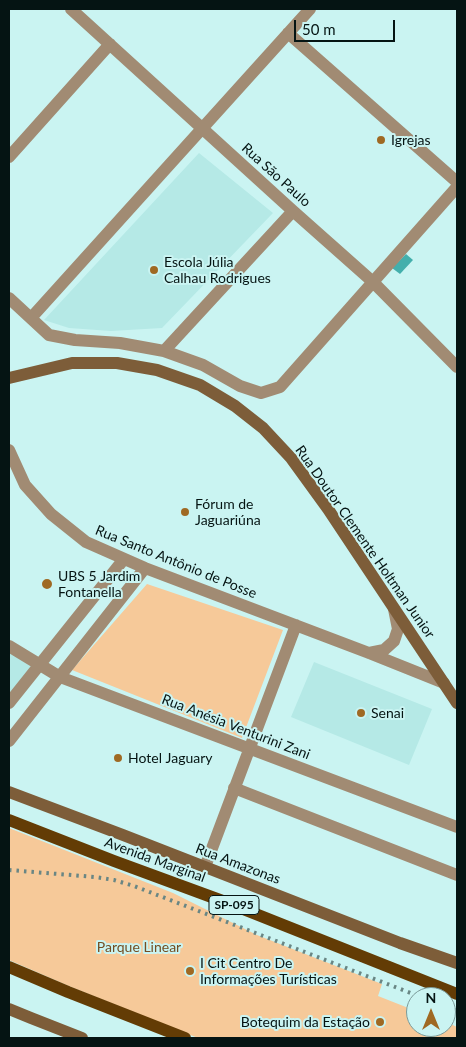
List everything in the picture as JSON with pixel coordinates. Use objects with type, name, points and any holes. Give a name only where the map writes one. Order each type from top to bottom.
[{"type":"main road","name":"Avenida Marginal","points":[[9,820],[228,903],[457,994]]},
{"type":"main road","points":[[9,967],[185,1038]]},
{"type":"street","name":"Rua São Paulo","points":[[71,9],[293,212],[373,282],[457,367]]},
{"type":"street","points":[[31,318],[310,9]]},
{"type":"street","points":[[288,33],[457,182]]},
{"type":"street","points":[[9,157],[110,44]]},
{"type":"street","points":[[10,303],[31,318],[49,335],[75,340],[120,342],[164,351],[203,365],[240,386],[261,393],[280,387],[457,187]]},
{"type":"street","points":[[164,351],[293,212]]},
{"type":"street","name":"Rua Doutor Clemente Holtman Junior","points":[[9,378],[72,363],[117,363],[156,370],[200,385],[234,406],[263,428],[291,458],[328,509],[457,703]]},
{"type":"street","name":"Rua Santo Antônio de Posse","points":[[9,450],[25,485],[52,514],[86,542],[145,568],[444,683]]},
{"type":"street","points":[[9,703],[124,559]]},
{"type":"street","points":[[9,741],[145,568]]},
{"type":"street","points":[[369,653],[384,650],[394,642],[398,629],[394,609]]},
{"type":"street","points":[[205,867],[296,625]]},
{"type":"street","name":"Rua Anésia Venturini Zani","points":[[9,646],[60,677],[457,827]]},
{"type":"street","points":[[234,788],[457,875]]},
{"type":"street","name":"Rua Amazonas","points":[[9,792],[457,963]]},
{"type":"street","points":[[9,1009],[82,1038]]},
{"type":"shaded area","name":"Escola Júlia Calhau Rodrigues","points":[[199,153],[273,213],[162,328],[111,331],[69,328],[44,320]]},
{"type":"shaded area","points":[[9,650],[36,665],[9,699]]},
{"type":"shaded area","name":"Senai","points":[[314,662],[432,709],[409,765],[291,717]]},
{"type":"green space","points":[[147,584],[283,630],[242,738],[72,670]]},
{"type":"green space","name":"Parque Linear","points":[[9,828],[173,893],[257,935],[382,984],[378,996],[406,1007],[406,1037],[456,1037],[456,1027],[457,1038],[198,1038],[9,960]]},
{"type":"water","points":[[406,254],[413,260],[400,274],[392,268]]},
{"type":"railway","points":[[9,870],[95,877],[134,886],[406,991]]},
{"type":"place","name":"Igrejas","points":[[381,140]]},
{"type":"place","name":"Escola Júlia Calhau Rodrigues","points":[[154,270]]},
{"type":"place","name":"Fórum de Jaguariúna","points":[[185,512]]},
{"type":"place","name":"UBS 5 Jardim Fontanella","points":[[47,584]]},
{"type":"place","name":"Senai","points":[[361,713]]},
{"type":"place","name":"Hotel Jaguary","points":[[118,758]]},
{"type":"place","name":"I Cit Centro De Informações Turísticas","points":[[190,971]]},
{"type":"place","name":"Botequim da Estação","points":[[380,1022]]}]
